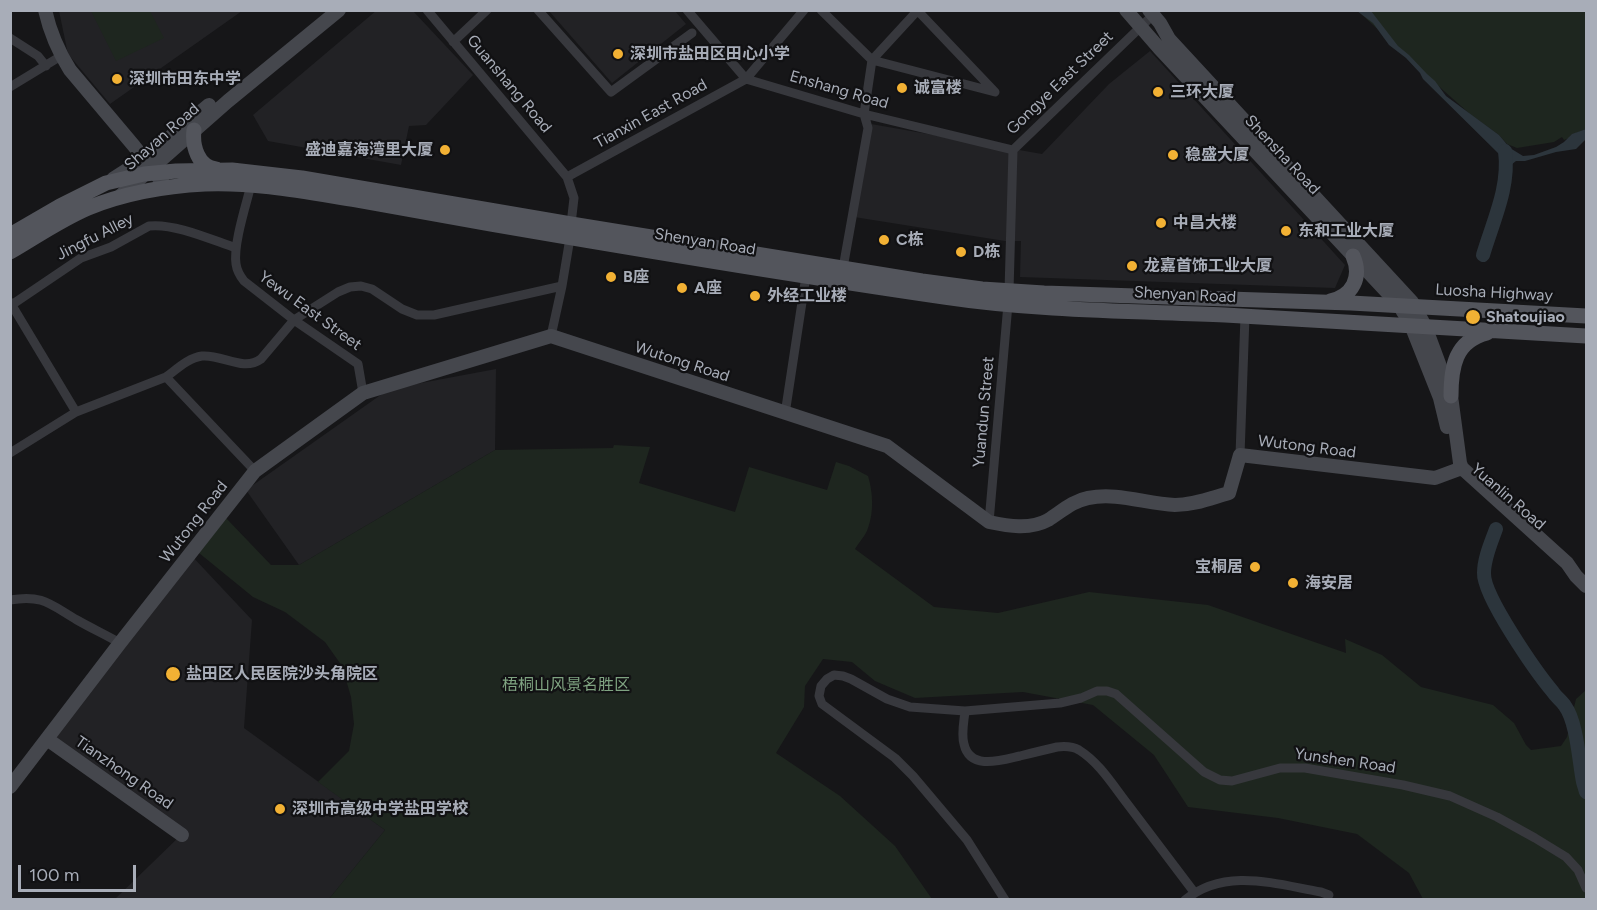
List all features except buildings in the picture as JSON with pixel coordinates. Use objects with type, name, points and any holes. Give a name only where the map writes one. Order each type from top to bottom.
[{"type":"main road","points":[[194,130],[194,145],[200,159],[212,169],[222,170]]},
{"type":"main road","name":"Shenyan Road","points":[[10,235],[106,183],[149,168],[254,171],[302,178],[570,231]]},
{"type":"main road","name":"Shenyan Road","points":[[10,252],[67,218],[119,197],[202,184],[250,185],[570,231],[807,269],[949,298],[1326,302],[1399,305]]},
{"type":"main road","points":[[1326,302],[1344,296],[1355,283],[1357,271],[1353,256]]},
{"type":"main road","name":"Shenyan Road","points":[[807,269],[843,268],[963,286],[1008,298],[1245,316],[1418,326]]},
{"type":"main road","name":"Luosha Highway","points":[[1399,305],[1587,316]]},
{"type":"main road","points":[[1418,326],[1587,336]]},
{"type":"main road","points":[[1451,396],[1452,372],[1461,348],[1476,336],[1499,331]]},
{"type":"street","points":[[45,10],[48,26],[61,57],[166,188]]},
{"type":"street","name":"Shayan Road","points":[[119,197],[324,10]]},
{"type":"street","name":"Shayan Road","points":[[149,168],[339,10]]},
{"type":"street","name":"Guanshang Road","points":[[427,10],[567,177]]},
{"type":"street","points":[[453,42],[487,10]]},
{"type":"street","points":[[538,10],[611,92],[692,33]]},
{"type":"street","points":[[687,10],[746,79]]},
{"type":"street","name":"Tianxin East Road","points":[[567,177],[746,79],[804,10]]},
{"type":"street","points":[[821,10],[872,60],[995,92],[918,11],[872,60],[864,114],[868,128],[843,268]]},
{"type":"street","name":"Shensha Road","points":[[1126,10],[1418,326]]},
{"type":"street","name":"Shensha Road","points":[[1151,13],[1169,39],[1394,280],[1416,306],[1418,326]]},
{"type":"street","name":"Gongye East Street","points":[[1008,298],[1013,150],[1151,13]]},
{"type":"street","points":[[10,38],[38,56],[45,66]]},
{"type":"street","points":[[10,87],[61,57]]},
{"type":"street","name":"Enshang Road","points":[[746,79],[864,114],[1013,150]]},
{"type":"street","points":[[551,336],[562,286],[574,198],[567,177]]},
{"type":"street","name":"Yewu East Street","points":[[250,185],[236,248],[236,267],[239,275],[294,320],[358,364],[363,393]]},
{"type":"street","name":"Jingfu Alley","points":[[11,304],[81,258],[111,247],[149,226],[174,227],[236,248]]},
{"type":"street","points":[[785,414],[807,269]]},
{"type":"street","points":[[10,453],[76,412],[166,377],[190,359],[214,356],[246,364],[255,363],[294,320],[338,291],[350,287],[361,286],[372,289],[402,309],[417,315],[434,315],[562,286]]},
{"type":"street","name":"Yuandun Street","points":[[989,522],[1008,298]]},
{"type":"street","points":[[11,304],[76,412]]},
{"type":"street","points":[[1240,455],[1245,316]]},
{"type":"street","name":"Yuanlin Road","points":[[1418,326],[1451,396],[1460,463],[1458,470]]},
{"type":"street","name":"Yuanlin Road","points":[[1418,326],[1444,409],[1451,464],[1581,575],[1587,586]]},
{"type":"street","name":"Wutong Road","points":[[10,788],[255,471],[363,393],[551,336],[887,446],[989,522],[1004,525],[1035,525],[1047,521],[1074,502],[1103,496],[1120,496],[1164,504],[1192,504],[1229,493],[1240,455],[1435,478],[1458,470]]},
{"type":"street","points":[[166,377],[255,471]]},
{"type":"street","points":[[10,600],[23,598],[50,603],[120,643]]},
{"type":"street","name":"Yunshen Road","points":[[1005,900],[968,840],[913,776],[895,758],[822,704],[819,696],[821,686],[827,679],[834,675],[843,676],[887,699],[910,707],[964,711],[1060,704],[1097,691],[1107,691],[1116,694],[1204,772],[1220,780],[1232,781],[1280,768],[1305,768],[1403,784],[1450,796],[1506,822],[1566,857],[1578,870],[1587,888]]},
{"type":"street","points":[[964,711],[964,746],[975,759],[997,762],[1066,746],[1076,748],[1085,754],[1112,784],[1194,892]]},
{"type":"street","name":"Tianzhong Road","points":[[47,739],[182,835]]},
{"type":"street","points":[[1185,900],[1194,892],[1240,879],[1329,895]]},
{"type":"shaded area","points":[[377,10],[413,11],[473,75],[426,125],[409,126],[401,165],[268,141],[253,115]]},
{"type":"shaded area","name":"深圳市田东中学","points":[[59,11],[242,11],[110,104],[68,54]]},
{"type":"shaded area","name":"深圳市盐田区田心小学","points":[[549,11],[675,11],[686,24],[612,83]]},
{"type":"shaded area","points":[[1357,11],[1371,11],[1398,46],[1435,81],[1446,96],[1499,135],[1510,148],[1523,156],[1534,155],[1556,147],[1572,134],[1586,129],[1586,139],[1576,149],[1516,161],[1511,165],[1501,159],[1501,156],[1423,79],[1406,58],[1389,45],[1373,23]]},
{"type":"shaded area","points":[[1150,51],[1345,265],[1335,288],[1020,277],[1021,241],[1005,241],[854,217],[871,124],[1042,154],[1109,84]]},
{"type":"shaded area","points":[[496,369],[495,450],[299,565],[246,490],[389,389]]},
{"type":"shaded area","points":[[190,554],[252,620],[244,728],[385,830],[329,899],[115,899],[182,834],[47,739]]},
{"type":"green space","points":[[91,11],[150,11],[164,38],[116,61]]},
{"type":"green space","points":[[1358,11],[1586,11],[1586,129],[1569,138],[1564,140],[1562,137],[1554,142],[1517,148],[1507,144],[1444,91]]},
{"type":"green space","name":"梧桐山风景名胜区","points":[[614,445],[650,447],[639,483],[735,512],[749,467],[827,490],[836,462],[849,466],[868,476],[872,495],[870,522],[866,533],[855,549],[934,607],[998,613],[1089,592],[1208,605],[1346,653],[1345,639],[1382,655],[1421,687],[1493,705],[1514,723],[1531,750],[1561,746],[1567,737],[1576,699],[1586,690],[1586,899],[1423,899],[1409,873],[1357,834],[1278,818],[1188,807],[1154,755],[1093,705],[1023,692],[915,698],[875,681],[852,662],[823,659],[805,686],[804,707],[776,753],[840,796],[895,846],[932,899],[329,899],[385,830],[318,782],[349,751],[354,724],[351,697],[342,666],[325,642],[285,612],[253,597],[199,553],[226,518],[271,565],[299,565],[495,450],[613,448]]},
{"type":"waterway","points":[[1483,255],[1503,191],[1505,151]]},
{"type":"waterway","points":[[1496,529],[1485,562],[1486,584],[1512,634],[1535,669],[1569,713],[1575,732],[1586,792]]},
{"type":"place","name":"深圳市盐田区田心小学","points":[[618,54]]},
{"type":"place","name":"深圳市田东中学","points":[[117,79]]},
{"type":"place","name":"诚富楼","points":[[902,88]]},
{"type":"place","name":"三环大厦","points":[[1158,92]]},
{"type":"place","name":"盛迪嘉海湾里大厦","points":[[445,150]]},
{"type":"place","name":"稳盛大厦","points":[[1173,155]]},
{"type":"place","name":"中昌大楼","points":[[1161,223]]},
{"type":"place","name":"东和工业大厦","points":[[1286,231]]},
{"type":"place","name":"C栋","points":[[884,240]]},
{"type":"place","name":"D栋","points":[[961,252]]},
{"type":"place","name":"龙嘉首饰工业大厦","points":[[1132,266]]},
{"type":"place","name":"B座","points":[[611,277]]},
{"type":"place","name":"A座","points":[[682,288]]},
{"type":"place","name":"外经工业楼","points":[[755,296]]},
{"type":"place","name":"Shatoujiao","points":[[1473,317]]},
{"type":"place","name":"宝桐居","points":[[1255,567]]},
{"type":"place","name":"海安居","points":[[1293,583]]},
{"type":"place","name":"盐田区人民医院沙头角院区","points":[[173,674]]},
{"type":"place","name":"深圳市高级中学盐田学校","points":[[280,809]]}]
